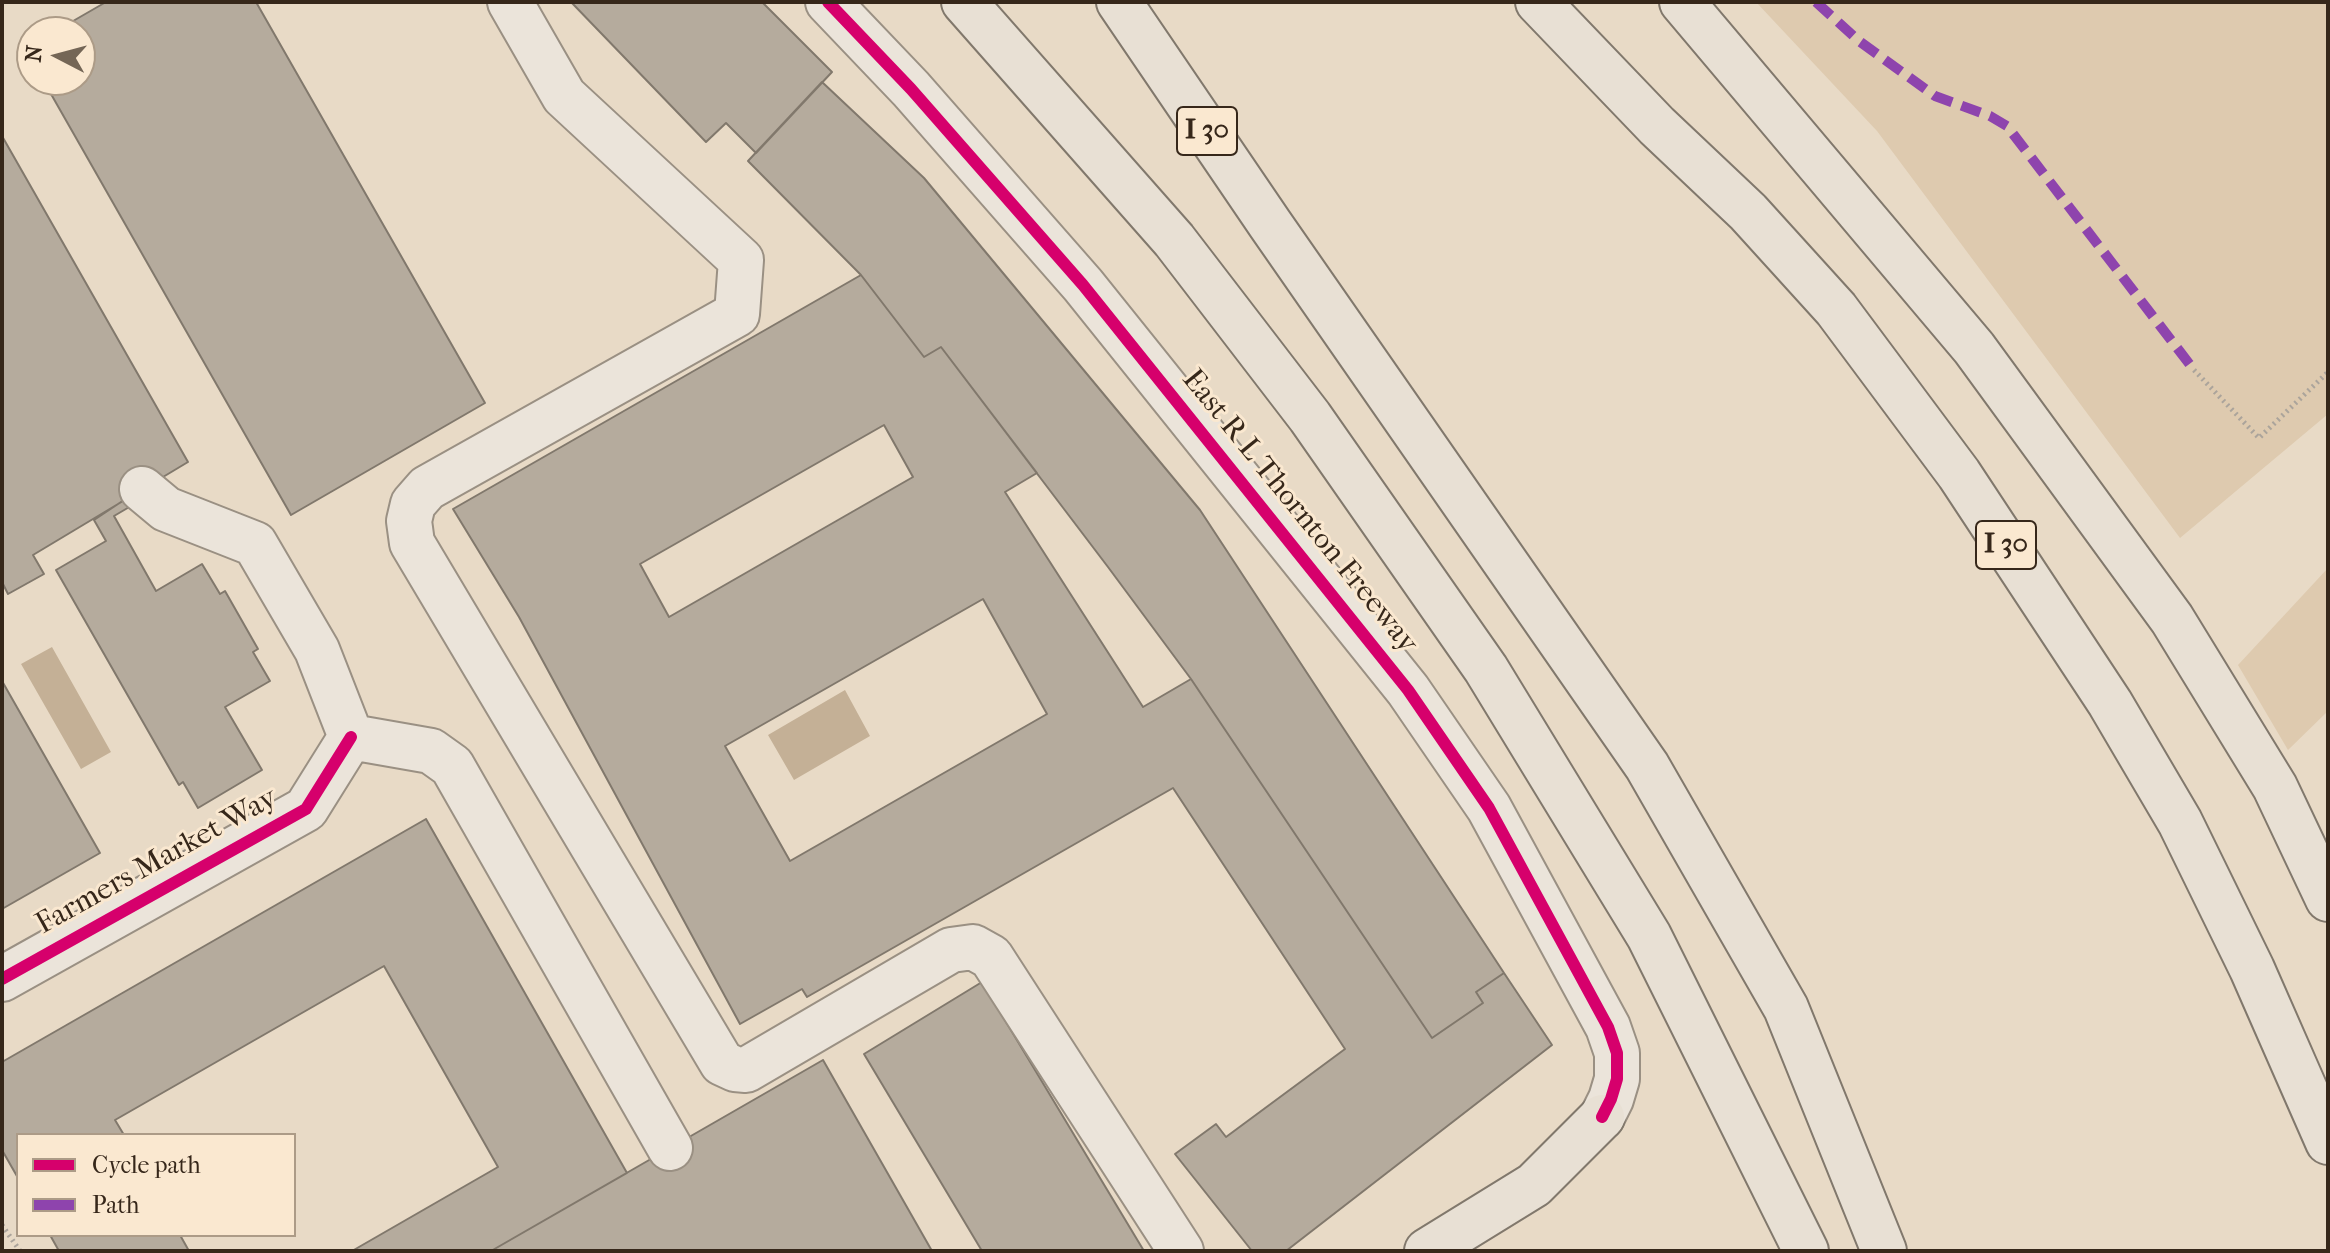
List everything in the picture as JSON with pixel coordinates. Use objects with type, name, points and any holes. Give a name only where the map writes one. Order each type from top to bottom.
[{"type":"main road","points":[[964,2],[1174,240],[1310,417],[1486,669],[1649,936],[1806,1251]]},
{"type":"main road","name":"I 30","points":[[1119,2],[1647,766],[1786,1008],[1884,1251]]},
{"type":"main road","points":[[1530,2],[1552,16]]},
{"type":"main road","points":[[1682,2],[1974,348],[2172,619],[2275,787],[2328,899]]},
{"type":"main road","name":"I 30","points":[[1552,16],[1657,126],[1748,212],[1836,309],[1959,474],[2110,703],[2180,822],[2252,969],[2328,1142]]},
{"type":"main road","points":[[1427,1251],[1534,1185],[1602,1117]]},
{"type":"street","points":[[510,2],[564,96],[741,260],[737,314],[427,488],[413,504],[409,521],[412,543],[722,1063],[746,1070],[951,950],[973,947],[991,957],[1181,1251]]},
{"type":"street","name":"East R L Thornton Freeway","points":[[828,2],[911,89],[1083,285],[1408,690],[1489,808],[1608,1027],[1617,1053],[1617,1079],[1602,1117]]},
{"type":"street","points":[[142,489],[166,509],[255,544],[317,650],[351,737],[431,751],[452,766],[670,1148]]},
{"type":"street","name":"Farmers Market Way","points":[[2,979],[306,809],[351,737]]},
{"type":"path","points":[[2194,370],[2259,438],[2328,372]]},
{"type":"path","points":[[2,1225],[20,1251]]},
{"type":"shaded area","points":[[1756,2],[2328,2],[2328,414],[2180,538],[1877,131]]},
{"type":"shaded area","points":[[2328,568],[2328,711],[2288,750],[2238,665]]},
{"type":"shaded area","points":[[52,647],[111,752],[81,769],[21,664]]},
{"type":"shaded area","points":[[845,690],[870,736],[794,780],[768,735]]},
{"type":"building","points":[[106,2],[256,2],[485,403],[291,515],[52,96],[96,96],[96,16],[82,16]]},
{"type":"building","points":[[571,2],[762,2],[832,72],[756,153],[726,123],[706,142]]},
{"type":"building","points":[[822,82],[924,178],[1200,510],[1504,973],[1476,992],[1483,1003],[1432,1038],[1191,679],[941,347],[924,357],[861,275],[748,161]]},
{"type":"building","points":[[2,136],[188,462],[33,555],[44,574],[8,594],[2,582]]},
{"type":"building","points":[[861,275],[924,357],[941,347],[1037,473],[1005,492],[1143,707],[1191,679],[1432,1038],[1483,1003],[1476,992],[1504,973],[1552,1045],[1286,1251],[1252,1251],[1175,1154],[1216,1124],[1226,1137],[1345,1049],[1173,788],[807,997],[802,989],[740,1024],[519,617],[453,509]],"holes":[[[884,425],[913,477],[669,617],[640,564]],[[983,599],[1047,714],[790,861],[725,746]]]},
{"type":"building","points":[[127,498],[131,506],[114,516],[156,591],[202,564],[220,594],[225,591],[258,649],[253,652],[270,681],[225,707],[262,770],[198,808],[183,782],[179,785],[56,570],[106,541],[94,520]]},
{"type":"building","points":[[2,681],[100,853],[2,909]]},
{"type":"building","points":[[426,819],[627,1173],[491,1251],[352,1251],[498,1167],[384,966],[115,1120],[123,1133],[16,1133],[16,1174],[2,1150],[2,1062]]},
{"type":"building","points":[[982,982],[1144,1251],[982,1251],[864,1054]]},
{"type":"building","points":[[823,1060],[932,1251],[491,1251],[670,1148]]},
{"type":"building","points":[[51,1237],[181,1237],[189,1251],[59,1251]]},
{"type":"marked path","points":[[1816,2],[1859,41],[1935,96],[1990,116],[2007,126],[2194,370]]},
{"type":"cycle path","points":[[828,2],[911,89],[1083,285],[1408,690],[1489,808],[1608,1027],[1617,1053],[1617,1079],[1602,1117]]},
{"type":"cycle path","points":[[2,979],[306,809],[351,737]]}]
